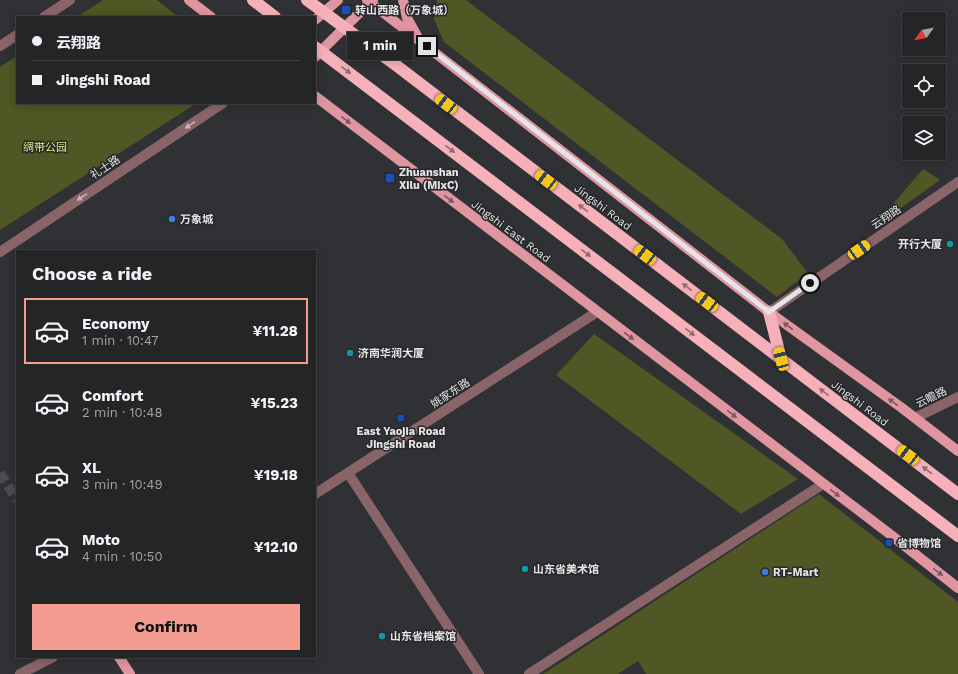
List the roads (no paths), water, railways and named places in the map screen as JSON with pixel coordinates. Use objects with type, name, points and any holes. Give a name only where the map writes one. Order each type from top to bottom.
[{"type":"highway","points":[[253,0],[274,16]]},
{"type":"highway","name":"Jingshi Road","points":[[307,0],[319,16],[345,27],[958,494]]},
{"type":"highway","points":[[317,52],[958,536]]},
{"type":"highway","points":[[769,312],[781,359]]},
{"type":"main road","points":[[189,0],[209,16]]},
{"type":"main road","points":[[319,16],[338,0]]},
{"type":"main road","points":[[403,0],[407,18],[419,40]]},
{"type":"main road","points":[[317,52],[345,27],[370,1]]},
{"type":"main road","name":"Jingshi Road","points":[[370,1],[769,312],[958,451]]},
{"type":"main road","name":"Jingshi East Road","points":[[316,97],[598,312]]},
{"type":"main road","points":[[598,312],[958,588]]},
{"type":"main road","points":[[120,658],[130,674]]},
{"type":"street","points":[[45,16],[66,1]]},
{"type":"street","points":[[0,46],[16,36]]},
{"type":"street","name":"礼士路","points":[[0,252],[221,104]]},
{"type":"street","name":"云翔路","points":[[769,312],[958,182]]},
{"type":"street","name":"姚家东路","points":[[316,493],[598,312]]},
{"type":"street","name":"云瞻路","points":[[914,418],[958,397]]},
{"type":"street","points":[[348,473],[479,674]]},
{"type":"street","points":[[529,674],[823,484]]},
{"type":"street","points":[[20,674],[51,658]]},
{"type":"tunnel","points":[[0,473],[16,498]]},
{"type":"place","name":"转山西路（万象城）","points":[[346,10]]},
{"type":"place","name":"Zhuanshan Xilu (MixC)","points":[[390,178]]},
{"type":"place","name":"万象城","points":[[172,219]]},
{"type":"place","name":"开行大厦","points":[[950,244]]},
{"type":"place","name":"济南华润大厦","points":[[350,353]]},
{"type":"place","name":"East Yaojia Road Jingshi Road","points":[[401,418]]},
{"type":"place","name":"省博物馆","points":[[889,543]]},
{"type":"place","name":"山东省美术馆","points":[[525,569]]},
{"type":"place","name":"RT-Mart","points":[[765,572]]},
{"type":"place","name":"山东省档案馆","points":[[382,636]]},
{"type":"park label","name":"绸带公园","points":[[45,147]]}]
